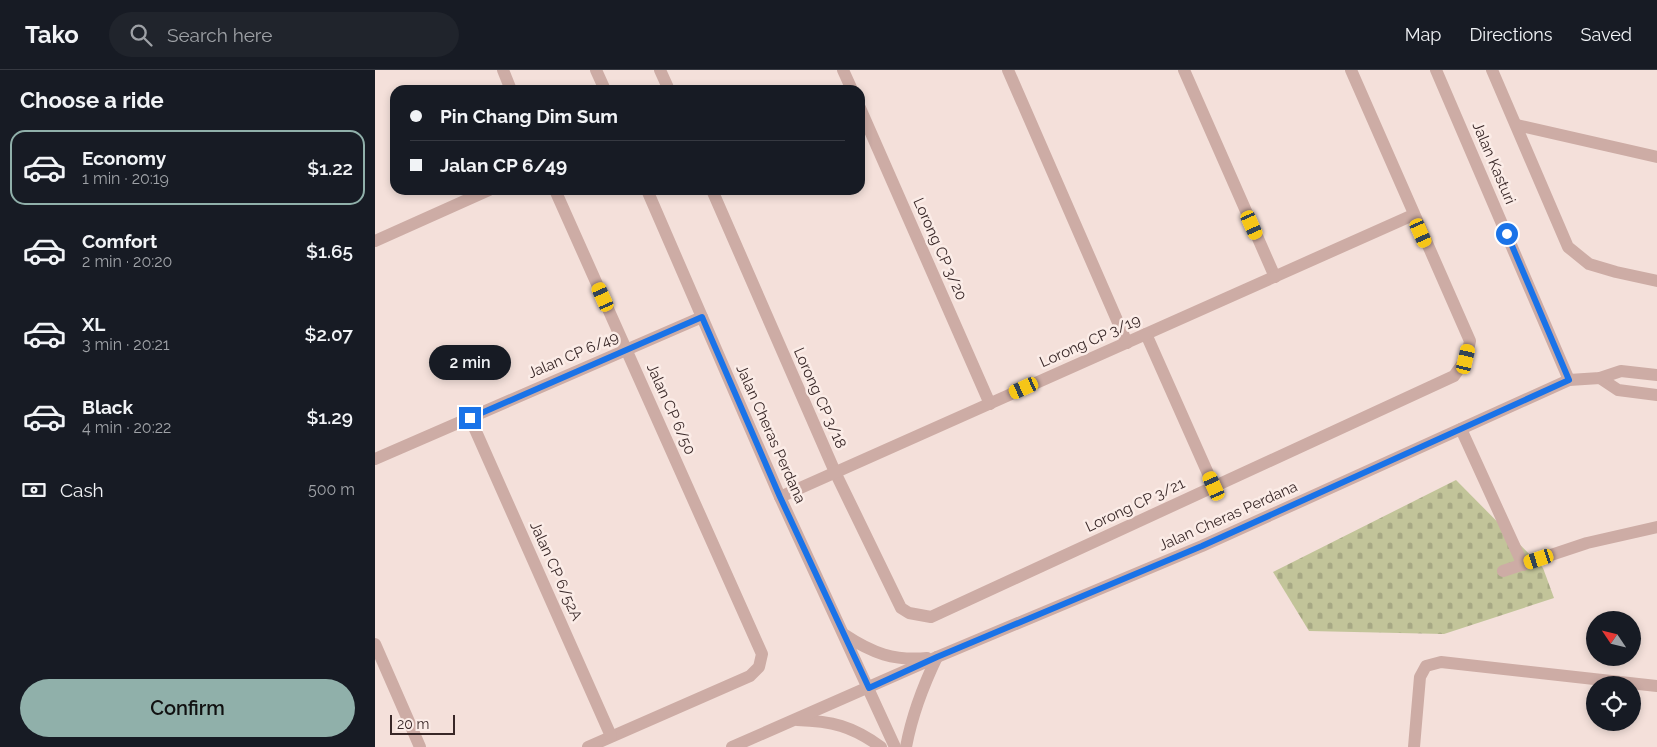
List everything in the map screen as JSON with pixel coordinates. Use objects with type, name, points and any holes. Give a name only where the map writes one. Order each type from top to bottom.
[{"type":"street","points":[[503,70],[509,85]]},
{"type":"street","points":[[596,70],[603,85]]},
{"type":"street","points":[[660,70],[667,85]]},
{"type":"street","points":[[843,70],[850,85]]},
{"type":"street","points":[[1008,70],[1127,343]]},
{"type":"street","points":[[1184,70],[1275,277]]},
{"type":"street","points":[[1351,70],[1413,215]]},
{"type":"street","name":"Jalan Kasturi","points":[[1436,70],[1569,380]]},
{"type":"street","points":[[1492,70],[1568,248],[1589,264],[1657,281]]},
{"type":"street","name":"Lorong CP 3/20","points":[[865,119],[990,404]]},
{"type":"street","points":[[1517,125],[1657,157]]},
{"type":"street","points":[[375,241],[478,195]]},
{"type":"street","name":"Jalan CP 6/50","points":[[557,195],[758,640],[762,660],[751,676],[611,736]]},
{"type":"street","name":"Jalan Cheras Perdana","points":[[649,195],[780,497],[895,747]]},
{"type":"street","name":"Lorong CP 3/18","points":[[714,195],[835,472],[901,608],[909,613]]},
{"type":"street","name":"Lorong CP 3/19","points":[[780,497],[1413,215]]},
{"type":"street","name":"Lorong CP 3/21","points":[[909,613],[931,617],[1454,376],[1466,359],[1470,340],[1413,215]]},
{"type":"street","name":"Jalan CP 6/49","points":[[375,459],[702,317]]},
{"type":"street","points":[[1146,334],[1214,486]]},
{"type":"street","name":"Jalan Cheras Perdana","points":[[732,747],[937,657],[1202,546],[1569,380],[1600,378],[1621,371],[1657,375]]},
{"type":"street","points":[[1600,378],[1618,390],[1657,395]]},
{"type":"street","name":"Jalan CP 6/52A","points":[[470,418],[611,736]]},
{"type":"street","points":[[1461,429],[1523,565]]},
{"type":"street","points":[[1503,571],[1587,543],[1657,527]]},
{"type":"street","points":[[843,633],[865,648],[887,656],[910,660],[937,657]]},
{"type":"street","points":[[375,644],[420,747]]},
{"type":"street","points":[[906,747],[910,723],[922,688],[937,657]]},
{"type":"street","points":[[1415,747],[1420,677],[1426,666],[1441,662],[1657,686]]},
{"type":"street","points":[[793,720],[821,720],[843,725],[866,736],[881,747]]},
{"type":"street","points":[[587,747],[611,736]]},
{"type":"green space","points":[[1456,480],[1543,568],[1554,598],[1444,634],[1309,631],[1273,572]]},
{"type":"route","points":[[470,418],[702,317],[780,497],[869,688],[937,657],[1202,546],[1569,380],[1507,234]]}]
